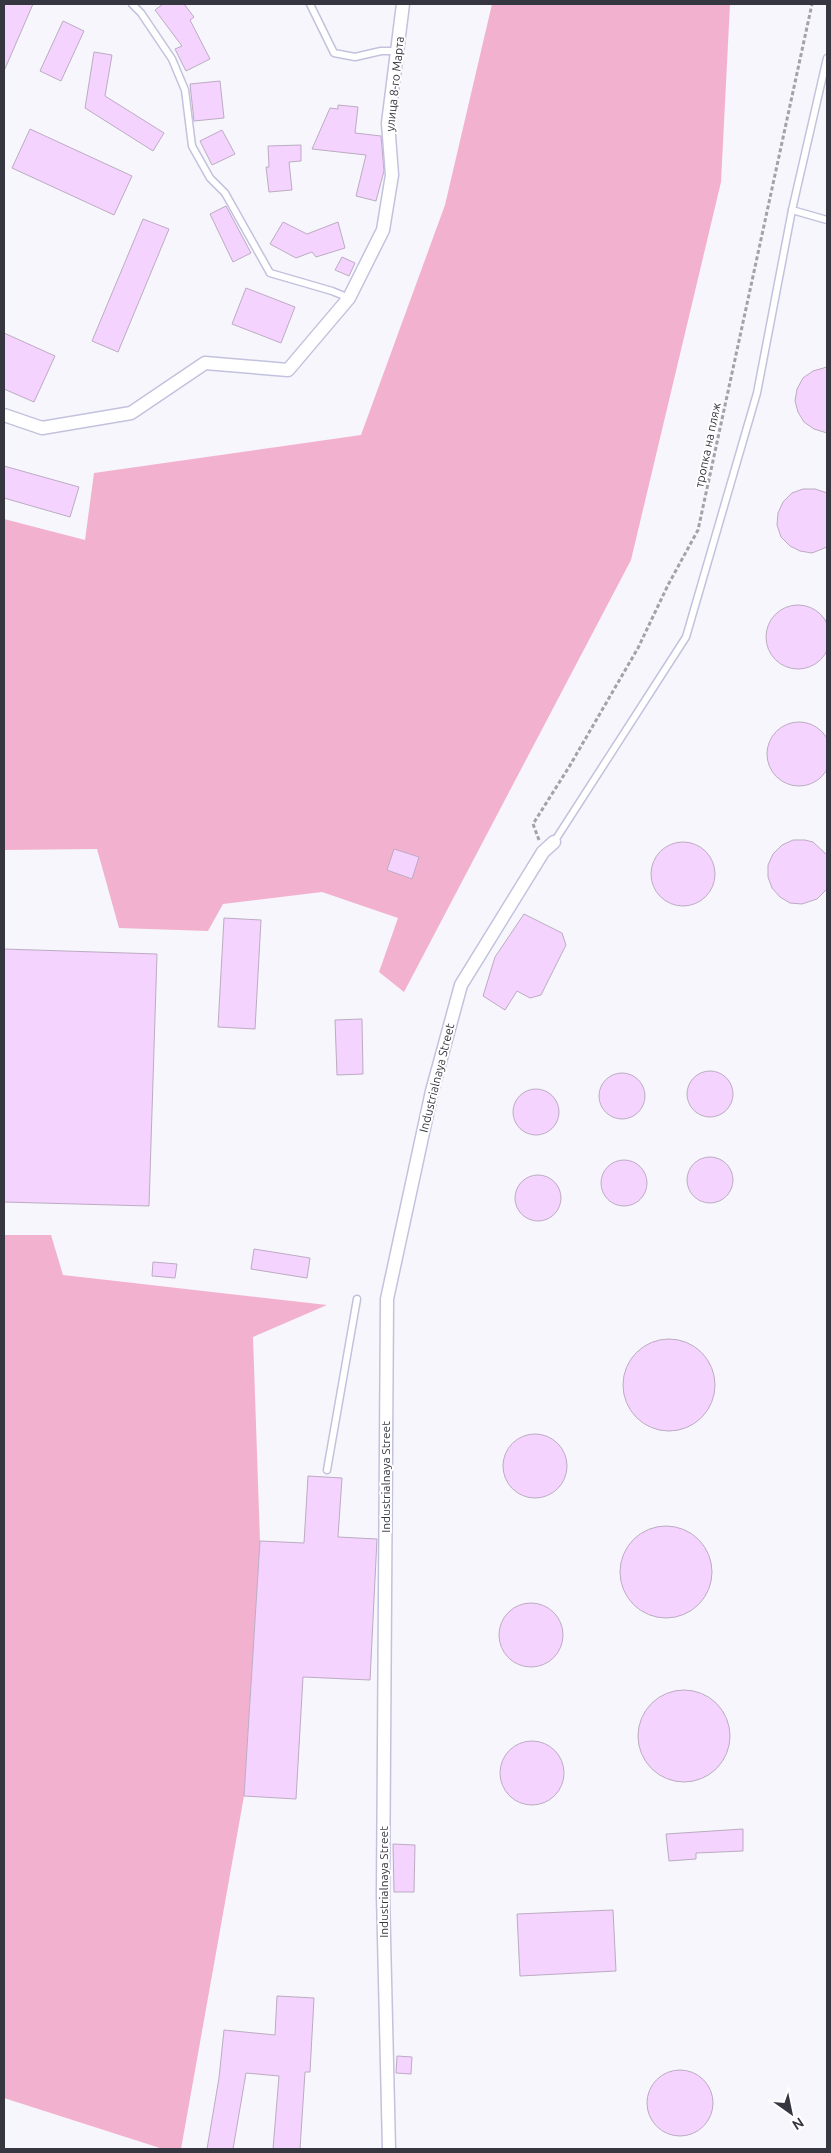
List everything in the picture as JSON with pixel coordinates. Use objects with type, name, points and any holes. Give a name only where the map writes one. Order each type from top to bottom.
[{"type":"street","name":"улица 8-го Марта","points":[[4,415],[42,428],[131,412],[205,363],[288,370],[349,298],[383,230],[392,175],[388,123],[403,4]]},
{"type":"street","name":"Industrialnaya Street","points":[[389,2149],[383,1895],[387,1299],[432,1091],[461,985],[543,852],[554,842]]},
{"type":"lane","points":[[132,4],[141,13],[172,59],[185,90],[192,146],[210,178],[226,193],[270,272],[349,298]]},
{"type":"lane","points":[[310,4],[334,52],[355,57],[381,51],[398,51]]},
{"type":"lane","points":[[554,842],[686,638],[758,393],[792,210],[827,58]]},
{"type":"lane","points":[[792,210],[827,220]]},
{"type":"lane","points":[[327,1470],[357,1299]]},
{"type":"path","name":"тропка на пляж","points":[[543,852],[533,824],[569,767],[638,648],[668,585],[698,530],[812,4]]},
{"type":"shaded area","points":[[492,4],[730,4],[721,182],[631,560],[404,992],[379,972],[398,918],[322,892],[223,904],[208,931],[119,928],[97,849],[4,850],[4,519],[85,540],[94,473],[361,435],[445,205]]},
{"type":"shaded area","points":[[4,1235],[51,1235],[63,1275],[327,1305],[253,1337],[260,1541],[244,1796],[181,2149],[163,2149],[4,2098]]},
{"type":"building","points":[[4,4],[33,4],[4,71]]},
{"type":"building","points":[[163,4],[184,4],[194,17],[190,20],[210,59],[186,71],[175,49],[182,46],[155,10]]},
{"type":"building","points":[[63,21],[84,31],[61,81],[40,71]]},
{"type":"building","points":[[94,52],[112,55],[105,96],[164,133],[153,151],[85,108]]},
{"type":"building","points":[[220,81],[224,118],[194,121],[190,84]]},
{"type":"building","points":[[338,105],[358,107],[355,133],[381,136],[384,171],[376,201],[356,196],[366,155],[312,149],[330,108],[338,109]]},
{"type":"building","points":[[30,129],[132,176],[114,215],[12,168]]},
{"type":"building","points":[[222,130],[235,154],[212,165],[200,141]]},
{"type":"building","points":[[301,145],[301,161],[289,162],[292,190],[269,192],[266,167],[269,167],[268,146]]},
{"type":"building","points":[[226,206],[251,253],[233,262],[210,214]]},
{"type":"building","points":[[143,219],[169,229],[118,352],[92,341]]},
{"type":"building","points":[[283,222],[307,234],[338,222],[345,248],[316,257],[312,252],[296,258],[270,244]]},
{"type":"building","points":[[342,257],[355,263],[349,276],[335,270]]},
{"type":"building","points":[[246,288],[295,307],[281,343],[232,324]]},
{"type":"building","points":[[4,333],[55,356],[34,402],[4,389]]},
{"type":"building","points":[[827,367],[827,433],[814,429],[804,422],[798,412],[795,401],[797,389],[803,378],[813,371]]},
{"type":"building","points":[[4,466],[79,487],[70,517],[4,498]]},
{"type":"building","points":[[803,489],[815,489],[827,493],[827,547],[812,553],[800,551],[790,546],[781,537],[777,525],[778,513],[783,502],[792,493]]},
{"type":"building","points":[[798,605],[816,610],[821,614],[825,619],[830,637],[825,655],[821,660],[816,664],[798,669],[780,664],[775,660],[771,655],[766,637],[771,619],[775,614],[780,610]]},
{"type":"building","points":[[799,722],[817,728],[825,736],[831,754],[825,772],[817,780],[799,786],[781,780],[773,772],[767,754],[773,736],[781,728]]},
{"type":"building","points":[[793,840],[813,842],[827,855],[827,889],[817,899],[802,904],[790,903],[780,897],[772,888],[768,877],[768,865],[773,854],[782,845]]},
{"type":"building","points":[[677,842],[689,842],[706,851],[713,862],[715,874],[713,886],[706,897],[689,906],[677,906],[665,901],[656,892],[651,880],[651,868],[656,856],[665,847]]},
{"type":"building","points":[[394,849],[419,857],[412,879],[387,870]]},
{"type":"building","points":[[524,914],[562,933],[566,945],[541,995],[530,998],[517,991],[505,1010],[483,996],[495,957]]},
{"type":"building","points":[[224,918],[261,920],[255,1029],[218,1027]]},
{"type":"building","points":[[4,949],[157,954],[149,1206],[4,1202]]},
{"type":"building","points":[[362,1019],[363,1074],[337,1075],[335,1020]]},
{"type":"building","points":[[715,1071],[727,1077],[732,1085],[732,1103],[727,1111],[719,1116],[705,1117],[693,1111],[688,1103],[687,1089],[693,1077],[701,1072]]},
{"type":"building","points":[[627,1073],[639,1079],[644,1087],[644,1105],[639,1113],[631,1118],[617,1119],[605,1113],[600,1105],[599,1091],[605,1079],[613,1074]]},
{"type":"building","points":[[541,1089],[553,1095],[558,1103],[558,1121],[553,1129],[545,1134],[531,1135],[519,1129],[514,1121],[513,1107],[519,1095],[527,1090]]},
{"type":"building","points":[[715,1157],[727,1163],[732,1171],[732,1189],[727,1197],[719,1202],[705,1203],[693,1197],[688,1189],[687,1175],[693,1163],[701,1158]]},
{"type":"building","points":[[629,1160],[641,1166],[646,1174],[646,1192],[641,1200],[633,1205],[619,1206],[607,1200],[602,1192],[601,1178],[607,1166],[615,1161]]},
{"type":"building","points":[[543,1175],[555,1181],[560,1189],[560,1207],[555,1215],[547,1220],[533,1221],[521,1215],[516,1207],[515,1193],[521,1181],[529,1176]]},
{"type":"building","points":[[254,1249],[310,1258],[307,1278],[251,1269]]},
{"type":"building","points":[[153,1262],[177,1264],[175,1278],[152,1276]]},
{"type":"building","points":[[669,1339],[687,1342],[702,1352],[712,1367],[715,1385],[712,1403],[702,1418],[687,1428],[669,1431],[651,1428],[636,1418],[626,1403],[623,1385],[626,1367],[636,1352],[651,1342]]},
{"type":"building","points":[[529,1434],[541,1434],[558,1443],[565,1454],[567,1466],[565,1478],[558,1489],[541,1498],[529,1498],[517,1493],[508,1484],[503,1472],[503,1460],[508,1448],[517,1439]]},
{"type":"building","points":[[308,1476],[342,1478],[338,1537],[377,1539],[370,1680],[303,1677],[296,1799],[244,1796],[260,1541],[304,1543]]},
{"type":"building","points":[[666,1526],[684,1529],[699,1539],[709,1554],[712,1572],[709,1590],[699,1605],[684,1615],[666,1618],[648,1615],[633,1605],[623,1590],[620,1572],[623,1554],[633,1539],[648,1529]]},
{"type":"building","points":[[525,1603],[537,1603],[554,1612],[561,1623],[563,1635],[561,1647],[554,1658],[537,1667],[525,1667],[513,1662],[504,1653],[499,1641],[499,1629],[504,1617],[513,1608]]},
{"type":"building","points":[[684,1690],[702,1693],[717,1703],[727,1718],[730,1736],[727,1754],[717,1769],[702,1779],[684,1782],[666,1779],[651,1769],[641,1754],[638,1736],[641,1718],[651,1703],[666,1693]]},
{"type":"building","points":[[526,1741],[538,1741],[555,1750],[562,1761],[564,1773],[562,1785],[555,1796],[538,1805],[526,1805],[514,1800],[505,1791],[500,1779],[500,1767],[505,1755],[514,1746]]},
{"type":"building","points":[[743,1829],[743,1851],[696,1853],[696,1859],[669,1861],[666,1834]]},
{"type":"building","points":[[393,1844],[415,1845],[414,1892],[394,1892]]},
{"type":"building","points":[[613,1910],[616,1971],[520,1976],[517,1914]]},
{"type":"building","points":[[277,1996],[314,1998],[310,2072],[305,2072],[300,2149],[273,2149],[279,2076],[246,2073],[233,2149],[207,2149],[219,2078],[224,2030],[275,2035]]},
{"type":"building","points":[[397,2056],[412,2057],[411,2074],[396,2073]]},
{"type":"building","points":[[680,2070],[693,2072],[703,2080],[711,2090],[713,2103],[711,2116],[703,2126],[693,2134],[680,2136],[667,2134],[657,2126],[649,2116],[647,2103],[649,2090],[657,2080],[667,2072]]}]
